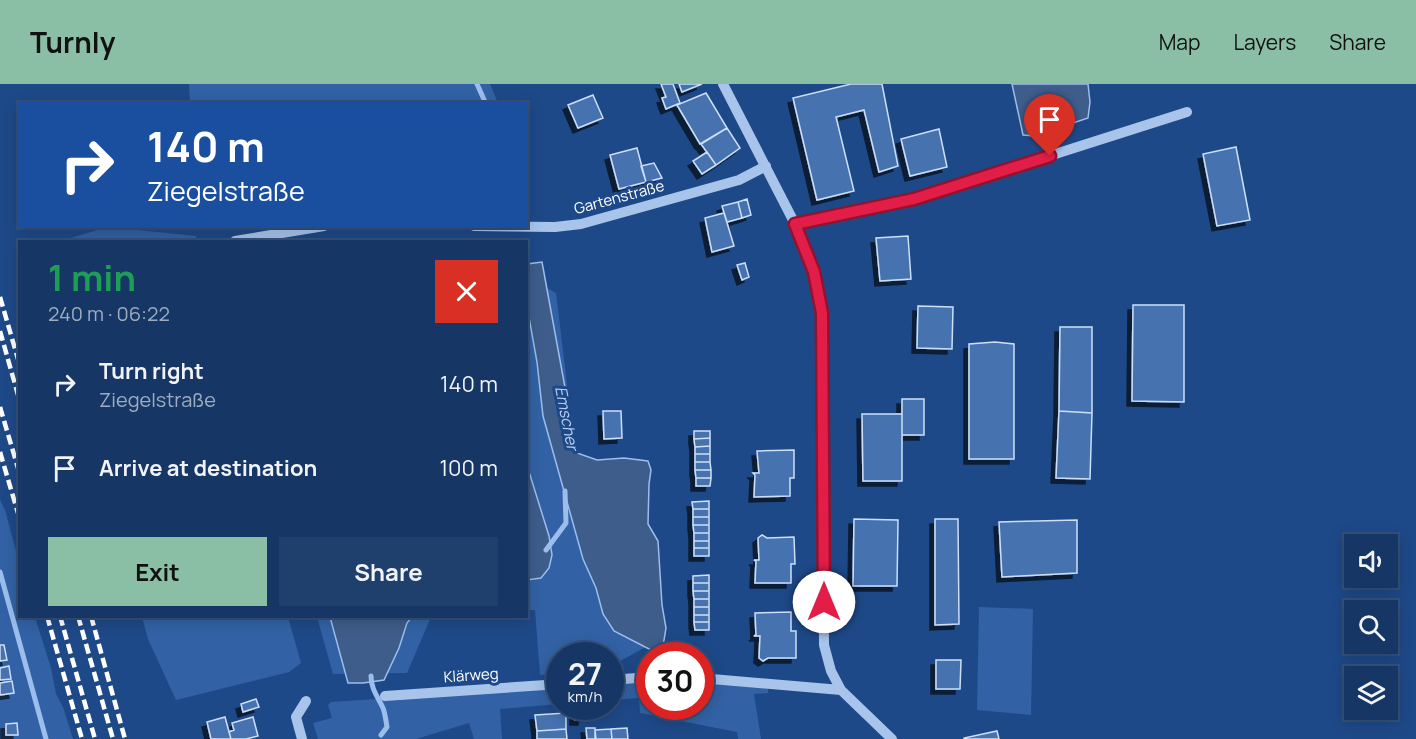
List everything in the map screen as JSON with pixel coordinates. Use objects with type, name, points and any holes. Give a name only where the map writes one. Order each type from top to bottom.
[{"type":"street","points":[[723,84],[795,224],[814,272],[822,313],[824,645],[831,670],[841,690],[892,739]]},
{"type":"street","points":[[795,224],[914,199],[1187,112]]},
{"type":"street","name":"Gartenstraße","points":[[528,227],[580,224],[739,180],[766,166]]},
{"type":"street","points":[[241,240],[312,228]]},
{"type":"street","points":[[714,679],[841,690]]},
{"type":"street","name":"Klärweg","points":[[385,696],[546,685]]},
{"type":"street","points":[[302,739],[296,717],[306,700]]},
{"type":"shaded area","points":[[189,84],[490,84],[498,102],[190,102]]},
{"type":"shaded area","points":[[105,228],[118,228],[196,236],[197,240],[63,240]]},
{"type":"shaded area","points":[[528,278],[556,293],[588,558],[666,636],[655,642],[636,642],[636,652],[624,659],[624,642],[546,642],[546,675],[540,675],[535,610],[528,610]]},
{"type":"shaded area","points":[[0,500],[5,510],[18,558],[18,618],[35,618],[51,668],[56,694],[63,707],[73,739],[0,739]]},
{"type":"shaded area","points":[[979,607],[1033,609],[1031,715],[977,710]]},
{"type":"shaded area","points":[[142,618],[288,618],[301,663],[289,672],[176,700],[148,639]]},
{"type":"shaded area","points":[[317,618],[431,618],[407,673],[333,674]]},
{"type":"shaded area","points":[[636,681],[636,698],[624,699],[624,682]]},
{"type":"shaded area","points":[[714,683],[768,688],[768,693],[754,694],[761,739],[738,739],[737,732],[676,720],[714,720]]},
{"type":"shaded area","points":[[546,688],[546,705],[500,709],[502,739],[474,739],[469,723],[416,739],[318,739],[313,723],[332,718],[328,705],[331,702]]},
{"type":"water","points":[[1012,84],[1088,84],[1090,102],[1088,118],[1035,136],[1023,135]]},
{"type":"water","points":[[542,262],[577,453],[597,460],[624,458],[648,461],[651,470],[648,524],[658,541],[662,605],[666,628],[664,642],[636,642],[614,631],[603,614],[596,588],[583,559],[543,416],[528,312],[528,264]]},
{"type":"water","points":[[528,468],[549,536],[552,555],[549,568],[541,578],[528,580]]},
{"type":"water","points":[[330,618],[411,618],[407,623],[399,648],[384,680],[348,683]]},
{"type":"building","points":[[661,84],[673,84],[680,103],[666,109],[662,98],[666,97]]},
{"type":"building","points":[[679,84],[702,84],[682,92]]},
{"type":"building","points":[[851,84],[882,84],[898,166],[879,172],[864,110],[836,117],[854,191],[817,200],[793,98]]},
{"type":"building","points":[[706,93],[727,128],[700,144],[677,105]]},
{"type":"building","points":[[593,95],[603,118],[578,128],[568,105]]},
{"type":"building","points":[[727,128],[740,148],[716,165],[701,144]]},
{"type":"building","points":[[939,129],[947,167],[910,176],[901,139]]},
{"type":"building","points":[[1236,147],[1250,220],[1217,226],[1203,154]]},
{"type":"building","points":[[637,148],[646,182],[619,189],[610,155]]},
{"type":"building","points":[[707,152],[716,165],[702,174],[693,161]]},
{"type":"building","points":[[654,163],[662,178],[646,182],[641,166]]},
{"type":"building","points":[[747,199],[751,215],[742,218],[738,202]]},
{"type":"building","points":[[738,202],[742,218],[727,222],[722,206]]},
{"type":"building","points":[[724,213],[734,246],[712,252],[705,218]]},
{"type":"building","points":[[908,236],[911,279],[880,281],[876,238]]},
{"type":"building","points":[[745,263],[749,277],[742,280],[737,265]]},
{"type":"building","points":[[1133,305],[1184,305],[1184,402],[1132,401]]},
{"type":"building","points":[[918,306],[953,307],[952,349],[917,348]]},
{"type":"building","points":[[1060,327],[1092,327],[1092,413],[1059,411]]},
{"type":"building","points":[[995,342],[1014,344],[1014,459],[969,459],[969,344]]},
{"type":"building","points":[[902,399],[924,399],[924,435],[902,435]]},
{"type":"building","points":[[603,411],[621,411],[622,438],[604,439]]},
{"type":"building","points":[[1059,411],[1092,413],[1090,479],[1056,478]]},
{"type":"building","points":[[862,414],[902,414],[902,481],[863,481]]},
{"type":"building","points":[[694,431],[710,431],[710,438],[694,439]]},
{"type":"building","points":[[710,438],[710,446],[695,447],[694,439]]},
{"type":"building","points":[[710,446],[710,454],[695,454],[695,447]]},
{"type":"building","points":[[794,450],[794,478],[790,478],[790,496],[754,497],[755,475],[753,473],[759,473],[757,451]]},
{"type":"building","points":[[695,454],[710,454],[710,462],[695,462]]},
{"type":"building","points":[[695,462],[710,462],[711,470],[695,470]]},
{"type":"building","points":[[695,470],[711,470],[711,478],[696,478]]},
{"type":"building","points":[[696,478],[711,478],[710,486],[696,486]]},
{"type":"building","points":[[709,501],[709,509],[693,509],[692,502]]},
{"type":"building","points":[[693,509],[709,509],[709,517],[693,517]]},
{"type":"building","points":[[693,517],[709,517],[709,525],[693,525]]},
{"type":"building","points":[[854,519],[898,520],[897,586],[853,586]]},
{"type":"building","points":[[935,519],[958,519],[959,624],[935,625]]},
{"type":"building","points":[[1077,520],[1077,573],[1002,577],[999,522]]},
{"type":"building","points":[[693,525],[709,525],[709,533],[694,533]]},
{"type":"building","points":[[694,533],[709,533],[709,541],[694,541]]},
{"type":"building","points":[[762,535],[767,538],[794,537],[795,564],[791,564],[791,583],[755,583],[756,561],[754,560],[759,560],[758,538]]},
{"type":"building","points":[[694,541],[709,541],[709,548],[694,548]]},
{"type":"building","points":[[694,548],[709,548],[709,556],[694,556]]},
{"type":"building","points":[[709,575],[709,583],[693,583],[693,576]]},
{"type":"building","points":[[693,583],[709,583],[709,591],[693,591]]},
{"type":"building","points":[[693,591],[709,591],[709,599],[694,599]]},
{"type":"building","points":[[694,599],[709,599],[709,607],[694,607]]},
{"type":"building","points":[[694,607],[709,607],[709,615],[694,615]]},
{"type":"building","points":[[791,612],[791,631],[796,631],[796,658],[768,658],[763,661],[759,658],[760,636],[754,636],[756,635],[755,613]]},
{"type":"building","points":[[694,615],[709,615],[709,622],[694,622]]},
{"type":"building","points":[[694,622],[709,622],[709,630],[695,630]]},
{"type":"building","points":[[0,645],[4,645],[7,660],[0,661]]},
{"type":"building","points":[[936,660],[961,660],[960,689],[936,689]]},
{"type":"building","points":[[9,666],[11,679],[0,680],[0,668]]},
{"type":"building","points":[[12,681],[14,693],[0,695],[0,683]]},
{"type":"building","points":[[256,699],[259,707],[243,712],[241,704]]},
{"type":"building","points":[[546,714],[546,720],[566,720],[566,729],[537,731],[535,715]]},
{"type":"building","points":[[225,717],[231,739],[211,739],[207,722]]},
{"type":"building","points":[[253,717],[258,736],[231,739],[229,732],[234,730],[232,723]]},
{"type":"building","points":[[17,723],[18,735],[6,735],[6,724]]},
{"type":"building","points":[[586,728],[595,728],[595,739],[587,739]]},
{"type":"building","points":[[627,728],[628,739],[612,739],[611,729]]},
{"type":"building","points":[[566,729],[567,739],[537,739],[537,731]]},
{"type":"building","points":[[611,729],[612,739],[596,739],[595,730]]},
{"type":"building","points":[[997,731],[999,739],[964,739],[964,738]]},
{"type":"waterway","name":"Emscher","points":[[477,84],[485,102]]},
{"type":"waterway","name":"Emscher","points":[[546,550],[566,523],[565,491]]},
{"type":"waterway","points":[[0,572],[46,739]]},
{"type":"waterway","name":"Emscher","points":[[371,676],[373,689],[383,708],[386,720],[387,727],[381,735]]},
{"type":"railway","points":[[0,297],[18,359]]},
{"type":"railway","points":[[0,331],[18,395]]},
{"type":"railway","points":[[0,407],[18,468]]},
{"type":"railway","points":[[0,452],[18,513]]},
{"type":"railway","points":[[48,618],[82,739]]},
{"type":"railway","points":[[61,618],[95,739]]},
{"type":"railway","points":[[79,618],[113,739]]},
{"type":"railway","points":[[92,618],[125,739]]},
{"type":"route","points":[[824,602],[822,313],[814,272],[795,224],[914,199],[1050,156]]}]
